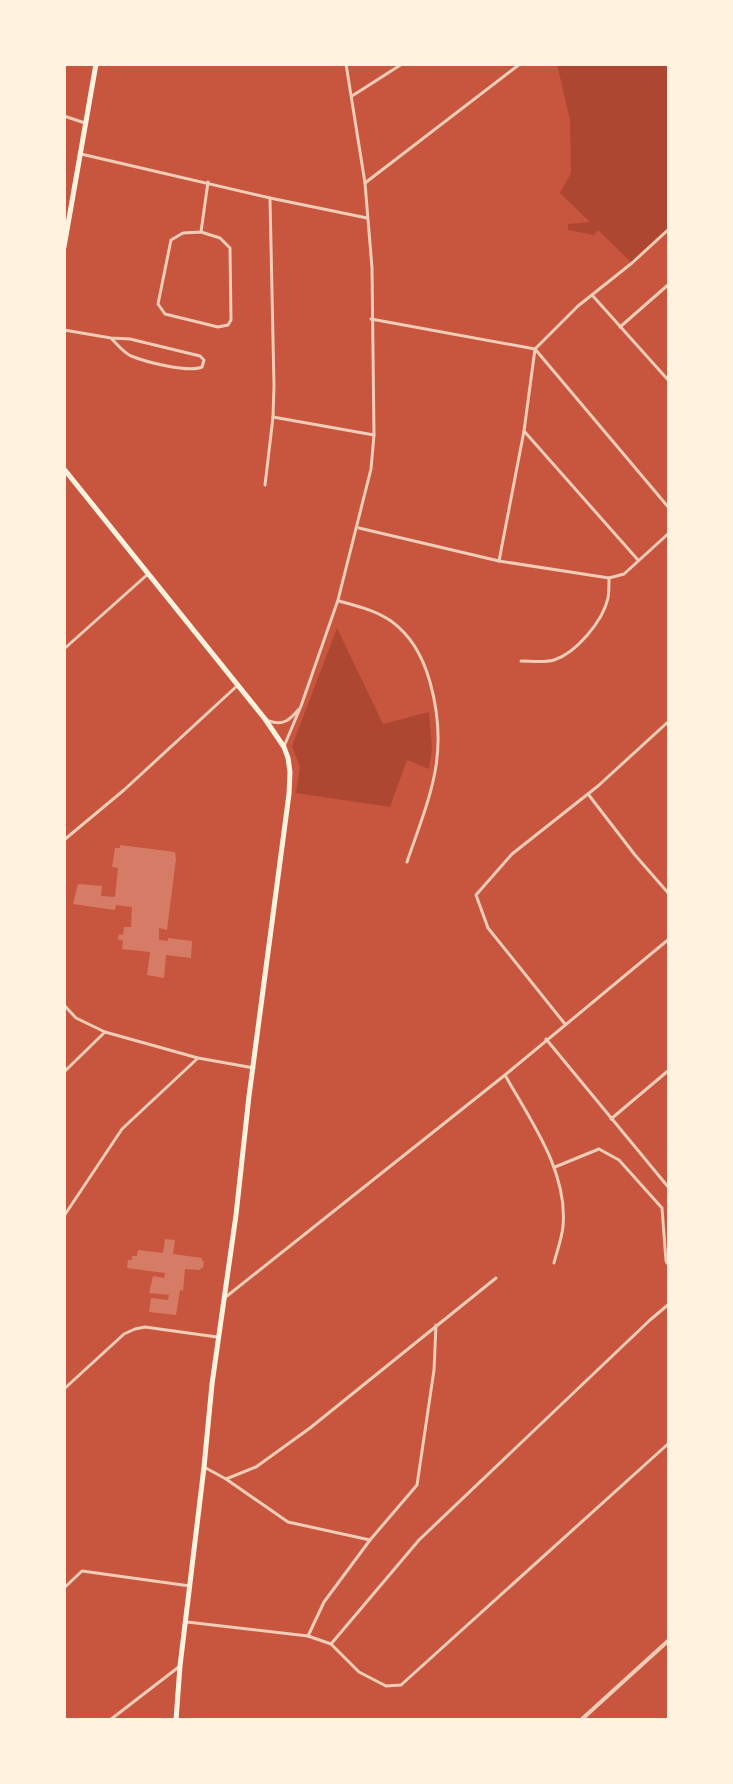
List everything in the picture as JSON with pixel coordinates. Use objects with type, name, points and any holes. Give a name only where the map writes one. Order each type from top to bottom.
[{"type":"main road","points":[[64,247],[96,64]]},
{"type":"main road","points":[[64,469],[265,719],[284,747],[290,772],[218,1337],[176,1720]]},
{"type":"street","points":[[284,747],[338,600],[371,469],[374,435],[372,268],[365,183],[346,64]]},
{"type":"street","points":[[352,96],[402,64]]},
{"type":"street","points":[[365,183],[520,64]]},
{"type":"street","points":[[64,116],[85,123]]},
{"type":"street","points":[[81,154],[367,218]]},
{"type":"street","points":[[201,232],[208,182]]},
{"type":"street","points":[[265,485],[274,386],[270,198]]},
{"type":"street","points":[[201,232],[220,238],[230,248],[231,320],[228,325],[218,327],[165,314],[158,304],[171,240],[183,233],[201,232]]},
{"type":"street","points":[[499,561],[524,431],[535,349],[592,295],[668,232]]},
{"type":"street","points":[[620,327],[669,284]]},
{"type":"street","points":[[592,295],[669,381]]},
{"type":"street","points":[[371,319],[535,349],[669,508]]},
{"type":"street","points":[[64,330],[130,339],[200,356],[204,360],[197,370],[179,369],[130,355],[111,338]]},
{"type":"street","points":[[273,417],[374,435]]},
{"type":"street","points":[[524,431],[638,560]]},
{"type":"street","points":[[357,528],[499,561],[609,578],[624,574],[669,533]]},
{"type":"street","points":[[64,649],[148,574]]},
{"type":"street","points":[[521,661],[553,661],[588,635],[608,598],[609,578]]},
{"type":"street","points":[[338,600],[376,612],[390,620],[415,644],[429,678],[439,725],[439,747],[431,792],[407,862]]},
{"type":"street","points":[[64,840],[124,790],[238,685]]},
{"type":"street","points":[[265,719],[275,723],[286,722],[301,706]]},
{"type":"street","points":[[565,1024],[488,928],[476,895],[512,854],[588,794],[669,721]]},
{"type":"street","points":[[588,794],[669,894]]},
{"type":"street","points":[[224,1298],[505,1075],[669,939]]},
{"type":"street","points":[[64,1005],[76,1018],[105,1032],[198,1058],[254,1068]]},
{"type":"street","points":[[64,1072],[105,1032]]},
{"type":"street","points":[[546,1039],[669,1188]]},
{"type":"street","points":[[64,1216],[122,1129],[198,1058]]},
{"type":"street","points":[[611,1119],[669,1070]]},
{"type":"street","points":[[505,1075],[555,1167],[562,1193],[563,1226],[554,1263]]},
{"type":"street","points":[[555,1167],[599,1149],[619,1160],[662,1208],[669,1266]]},
{"type":"street","points":[[226,1479],[256,1467],[310,1428],[496,1278]]},
{"type":"street","points":[[331,1644],[419,1540],[669,1304]]},
{"type":"street","points":[[308,1636],[324,1602],[370,1540],[417,1485],[434,1370],[436,1325]]},
{"type":"street","points":[[64,1389],[124,1334],[135,1329],[145,1327],[218,1337]]},
{"type":"street","points":[[185,1622],[308,1636],[331,1644],[359,1672],[386,1686],[401,1685],[669,1443]]},
{"type":"street","points":[[204,1467],[288,1522],[370,1540]]},
{"type":"street","points":[[64,1588],[82,1571],[190,1586]]},
{"type":"street","points":[[581,1720],[669,1640]]},
{"type":"street","points":[[110,1720],[180,1666]]},
{"type":"shaded area","points":[[557,64],[669,64],[669,226],[632,263],[598,230],[594,235],[568,230],[568,224],[590,222],[560,193],[571,173],[570,120]]},
{"type":"shaded area","points":[[337,628],[383,724],[429,712],[432,749],[429,769],[407,760],[390,807],[296,793],[300,767],[292,746]]},
{"type":"building","points":[[120,845],[175,852],[167,930],[159,928],[159,940],[192,941],[191,958],[166,955],[164,978],[147,975],[150,952],[122,949],[123,941],[118,939],[119,934],[123,935],[124,927],[131,927],[132,907],[116,905],[115,910],[73,904],[78,884],[102,886],[101,896],[115,897],[118,868],[112,867],[115,848],[120,848]]},
{"type":"building","points":[[165,1239],[175,1240],[173,1254],[202,1258],[204,1261],[200,1270],[185,1269],[176,1315],[149,1312],[151,1298],[168,1300],[169,1295],[149,1293],[153,1276],[164,1278],[165,1273],[127,1268],[128,1260],[137,1256],[138,1250],[163,1253]]}]
